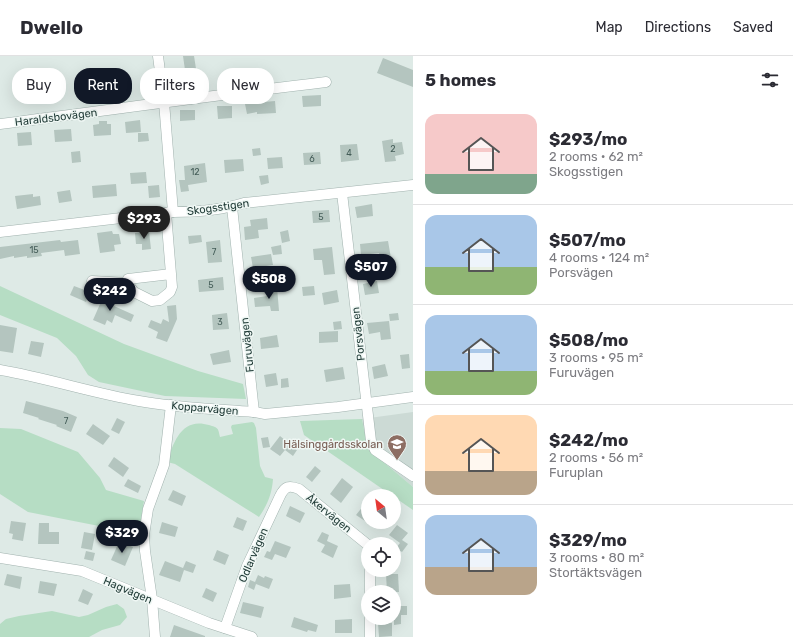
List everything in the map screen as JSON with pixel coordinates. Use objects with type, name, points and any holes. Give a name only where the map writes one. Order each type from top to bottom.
[{"type":"street","points":[[158,56],[160,68]]},
{"type":"street","name":"Haraldsbovägen","points":[[209,96],[326,82]]},
{"type":"street","name":"Haraldsbovägen","points":[[0,124],[149,104]]},
{"type":"street","points":[[127,283],[130,288],[140,296],[152,300],[160,300],[171,290],[170,212],[164,104]]},
{"type":"street","name":"Skogsstigen","points":[[0,232],[170,212],[232,207],[244,203],[413,185]]},
{"type":"street","name":"Porsvägen","points":[[342,193],[371,441],[375,450],[413,476]]},
{"type":"street","name":"Furuvägen","points":[[232,207],[254,412]]},
{"type":"street","points":[[127,283],[128,279],[171,274]]},
{"type":"street","points":[[92,281],[127,283]]},
{"type":"street","name":"Kopparvägen","points":[[0,370],[32,376],[106,395],[141,402],[265,414],[366,404],[413,397]]},
{"type":"street","points":[[155,637],[152,599],[144,551],[146,520],[148,509],[164,465],[171,406]]},
{"type":"street","name":"Åkervägen","points":[[288,486],[293,486],[299,489],[361,539]]},
{"type":"street","name":"Odlarvägen","points":[[225,628],[247,566],[280,496],[284,489],[288,486]]},
{"type":"street","name":"Hagvägen","points":[[0,558],[82,572],[209,623],[252,637]]},
{"type":"street","points":[[370,625],[370,637]]},
{"type":"shaded area","name":"Hälsinggårdsskolan","points":[[413,412],[413,487],[368,449],[362,419]]},
{"type":"green space","points":[[0,286],[124,344],[198,371],[243,384],[246,399],[165,396],[99,382],[88,375],[76,356],[57,338],[0,315]]},
{"type":"green space","points":[[362,419],[368,449],[413,487],[413,510],[401,502],[401,489],[382,489],[304,435],[300,421]]},
{"type":"green space","points":[[252,422],[256,428],[260,466],[265,477],[273,479],[269,498],[259,517],[175,464],[167,462],[176,439],[180,433],[192,424],[200,423],[216,427],[220,437],[233,434],[231,427],[232,425]]},
{"type":"green space","points":[[0,428],[21,429],[78,452],[100,478],[106,490],[144,501],[138,538],[99,526],[28,512],[0,494]]},
{"type":"green space","points":[[117,604],[124,609],[127,617],[120,625],[102,630],[89,637],[0,637],[0,624],[6,619],[52,611],[79,617]]},
{"type":"building","points":[[183,56],[194,56],[196,68],[185,68]]},
{"type":"building","points":[[383,58],[413,70],[413,87],[377,73]]},
{"type":"building","points":[[321,95],[321,106],[303,107],[302,96]]},
{"type":"building","points":[[274,101],[276,113],[257,114],[257,112],[247,114],[245,104],[274,104]]},
{"type":"building","points":[[217,106],[232,106],[232,118],[218,119]]},
{"type":"building","points":[[180,110],[195,110],[195,120],[180,121]]},
{"type":"building","points":[[140,120],[141,132],[126,133],[125,122]]},
{"type":"building","points":[[99,121],[107,121],[107,124],[111,124],[111,135],[94,136],[93,125],[99,124]]},
{"type":"building","points":[[71,129],[72,141],[55,142],[54,130]]},
{"type":"building","points":[[31,132],[32,145],[18,146],[17,133]]},
{"type":"building","points":[[138,133],[148,133],[149,141],[138,142]]},
{"type":"building","points":[[393,139],[393,143],[402,142],[404,154],[395,156],[396,161],[385,162],[382,141]]},
{"type":"building","points":[[357,144],[359,160],[341,162],[340,145]]},
{"type":"building","points":[[260,148],[261,155],[253,156],[252,149]]},
{"type":"building","points":[[80,151],[81,162],[72,163],[71,152]]},
{"type":"building","points":[[320,152],[321,164],[304,165],[303,153]]},
{"type":"building","points":[[282,157],[283,168],[268,169],[267,158]]},
{"type":"building","points":[[243,159],[244,171],[225,173],[224,160]]},
{"type":"building","points":[[205,163],[207,182],[188,185],[189,191],[181,192],[179,180],[185,180],[184,166]]},
{"type":"building","points":[[146,172],[147,183],[131,184],[130,173]]},
{"type":"building","points":[[268,175],[269,183],[261,185],[259,176]]},
{"type":"building","points":[[116,184],[117,196],[93,198],[92,186]]},
{"type":"building","points":[[159,185],[160,197],[149,198],[148,186]]},
{"type":"building","points":[[70,190],[72,201],[59,203],[57,192]]},
{"type":"building","points":[[33,194],[33,197],[40,196],[41,205],[17,209],[15,196]]},
{"type":"building","points":[[372,204],[373,216],[357,218],[355,207]]},
{"type":"building","points":[[329,210],[330,222],[313,223],[312,211]]},
{"type":"building","points":[[267,218],[268,229],[258,230],[259,238],[245,240],[244,227],[251,226],[250,220]]},
{"type":"building","points":[[288,230],[290,241],[282,243],[280,232]]},
{"type":"building","points":[[112,231],[113,234],[119,234],[121,244],[114,245],[115,251],[100,253],[97,233]]},
{"type":"building","points":[[149,231],[151,249],[142,250],[142,244],[136,244],[135,233]]},
{"type":"building","points":[[201,235],[202,242],[189,244],[188,236]]},
{"type":"building","points":[[60,240],[61,242],[78,240],[80,254],[65,256],[64,250],[41,253],[42,256],[14,258],[14,256],[0,259],[0,247]]},
{"type":"building","points":[[220,240],[222,262],[208,263],[206,242]]},
{"type":"building","points":[[388,241],[391,258],[380,260],[379,253],[361,255],[360,244]]},
{"type":"building","points":[[281,245],[282,254],[273,255],[271,247]]},
{"type":"building","points":[[332,247],[335,274],[324,275],[322,260],[314,260],[313,249]]},
{"type":"building","points":[[271,254],[273,265],[253,268],[251,257]]},
{"type":"building","points":[[223,277],[224,290],[199,292],[198,280]]},
{"type":"building","points":[[377,281],[379,293],[365,295],[363,284]]},
{"type":"building","points":[[74,286],[90,292],[86,302],[70,295]]},
{"type":"building","points":[[314,286],[315,295],[303,296],[302,287]]},
{"type":"building","points":[[277,287],[279,311],[271,311],[270,306],[255,307],[254,298],[267,296],[266,288]]},
{"type":"building","points":[[337,290],[339,302],[324,305],[322,293]]},
{"type":"building","points":[[104,295],[116,301],[114,306],[134,315],[131,322],[115,315],[112,323],[107,320],[105,325],[93,320]]},
{"type":"building","points":[[176,305],[177,319],[167,342],[156,338],[158,332],[148,327],[151,320],[161,324],[163,319],[169,322],[167,306]]},
{"type":"building","points":[[227,313],[229,329],[213,330],[212,315]]},
{"type":"building","points":[[398,313],[399,320],[390,321],[389,314]]},
{"type":"building","points":[[341,321],[342,329],[334,330],[333,322]]},
{"type":"building","points":[[389,321],[391,339],[381,340],[380,332],[369,334],[367,323]]},
{"type":"building","points":[[0,325],[17,328],[13,353],[0,351]]},
{"type":"building","points":[[338,331],[338,342],[319,343],[319,332]]},
{"type":"building","points":[[277,335],[279,347],[261,349],[260,338]]},
{"type":"building","points":[[31,341],[44,343],[41,357],[28,354]]},
{"type":"building","points":[[229,350],[231,362],[213,365],[210,354]]},
{"type":"building","points":[[409,354],[410,368],[402,369],[400,355]]},
{"type":"building","points":[[385,364],[388,376],[374,379],[372,367]]},
{"type":"building","points":[[343,367],[345,379],[326,382],[324,370]]},
{"type":"building","points":[[276,373],[278,385],[266,387],[264,375]]},
{"type":"building","points":[[288,378],[289,387],[281,388],[281,379]]},
{"type":"building","points":[[26,401],[63,411],[77,417],[71,432],[56,426],[57,425],[23,413]]},
{"type":"building","points":[[117,418],[125,422],[119,434],[111,430]]},
{"type":"building","points":[[93,424],[110,436],[103,445],[86,434]]},
{"type":"building","points":[[280,436],[297,450],[293,456],[285,450],[280,456],[270,449]]},
{"type":"building","points":[[268,437],[270,447],[263,448],[261,438]]},
{"type":"building","points":[[114,457],[129,468],[123,477],[108,466]]},
{"type":"building","points":[[315,466],[321,471],[312,482],[306,477]]},
{"type":"building","points":[[342,478],[353,487],[341,503],[330,494]]},
{"type":"building","points":[[128,479],[141,486],[138,493],[124,486]]},
{"type":"building","points":[[173,490],[186,496],[182,506],[168,500]]},
{"type":"building","points":[[290,506],[305,513],[300,523],[286,516]]},
{"type":"building","points":[[361,509],[361,518],[356,515]]},
{"type":"building","points":[[237,517],[247,521],[243,531],[233,527]]},
{"type":"building","points":[[11,521],[26,523],[23,541],[12,539],[13,534],[9,533]]},
{"type":"building","points":[[162,522],[178,527],[175,537],[159,533]]},
{"type":"building","points":[[39,523],[49,523],[49,532],[59,532],[59,544],[38,544]]},
{"type":"building","points":[[401,528],[408,533],[402,540],[408,544],[402,552],[401,537],[392,537],[389,535],[394,529]]},
{"type":"building","points":[[84,532],[95,534],[92,550],[81,548]]},
{"type":"building","points":[[322,532],[329,535],[327,541],[338,546],[333,558],[321,552],[325,545],[317,541]]},
{"type":"building","points":[[275,541],[291,547],[286,558],[275,554],[272,560],[264,557],[267,551],[270,552]]},
{"type":"building","points":[[119,542],[133,547],[125,566],[111,560]]},
{"type":"building","points":[[217,550],[229,555],[225,565],[213,560]]},
{"type":"building","points":[[86,551],[95,553],[93,561],[84,559]]},
{"type":"building","points":[[165,561],[183,568],[186,561],[196,565],[193,573],[184,570],[180,582],[159,575]]},
{"type":"building","points":[[7,574],[22,577],[20,589],[4,585]]},
{"type":"building","points":[[258,575],[264,578],[265,576],[273,579],[269,589],[256,584],[254,590],[248,587],[250,580],[255,582]]},
{"type":"building","points":[[386,577],[398,577],[399,585],[387,585]]},
{"type":"building","points":[[40,581],[57,584],[54,596],[38,593]]},
{"type":"building","points":[[350,584],[351,597],[334,599],[334,585]]},
{"type":"building","points":[[206,588],[217,593],[213,602],[202,597]]},
{"type":"building","points":[[83,589],[93,594],[88,605],[78,601]]},
{"type":"building","points":[[243,602],[264,607],[261,618],[240,613]]},
{"type":"building","points":[[401,606],[407,606],[407,615],[401,615]]},
{"type":"building","points":[[294,617],[318,625],[316,632],[308,630],[307,632],[291,627]]},
{"type":"building","points":[[352,619],[352,633],[335,633],[335,620]]},
{"type":"building","points":[[174,625],[205,636],[205,637],[170,637]]},
{"type":"building","points":[[378,625],[392,625],[392,636],[379,637]]},
{"type":"place","name":"Hälsinggårdsskolan","points":[[397,461]]}]
